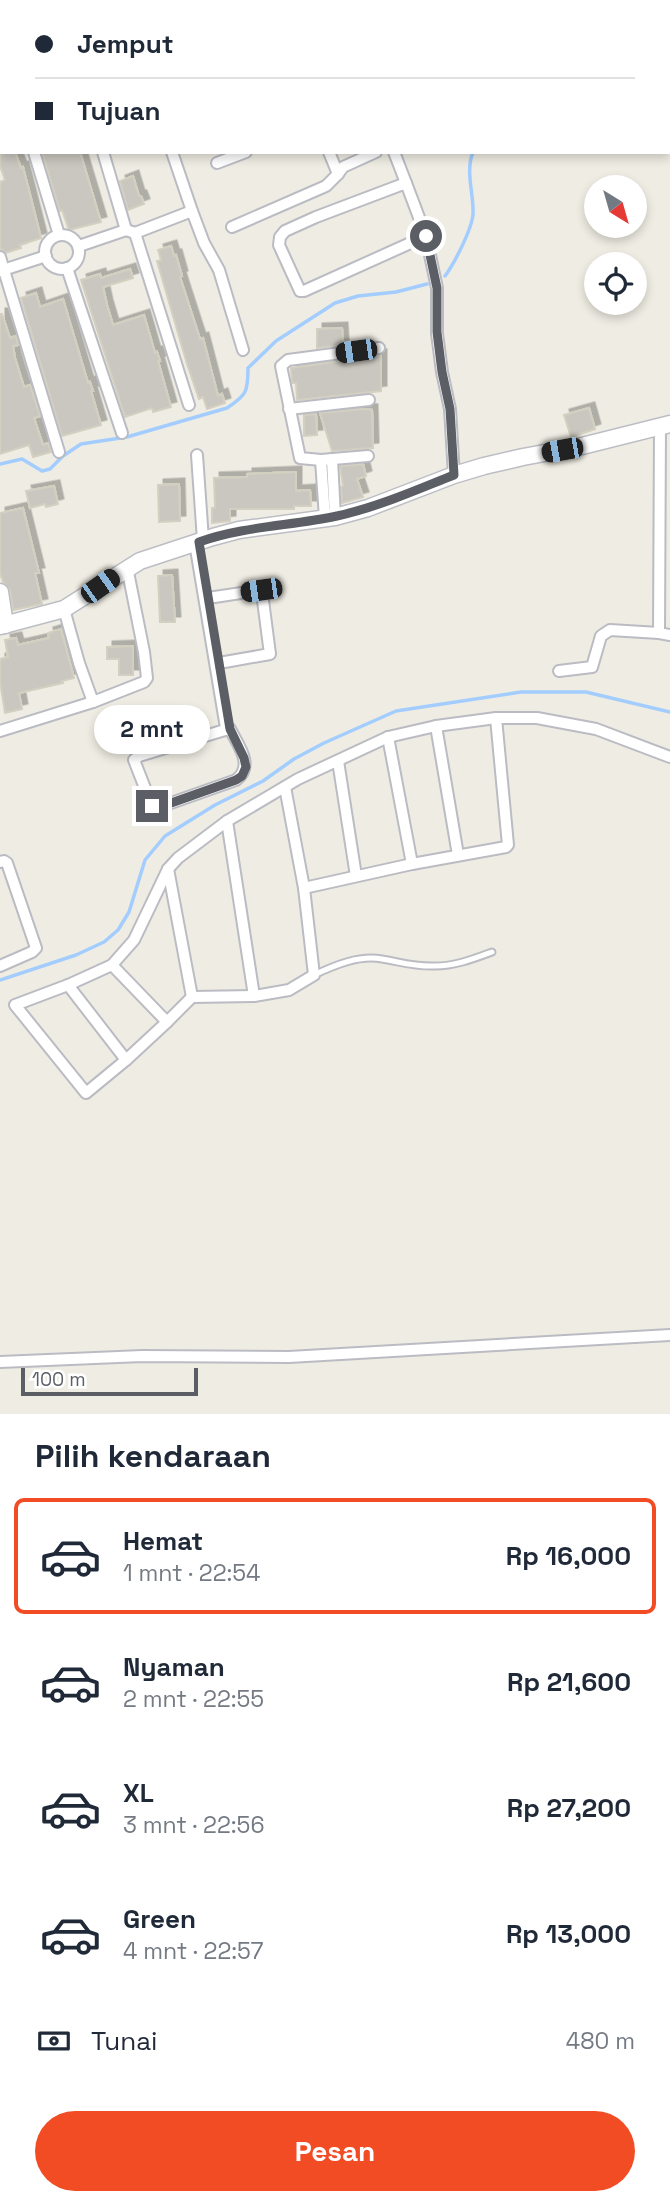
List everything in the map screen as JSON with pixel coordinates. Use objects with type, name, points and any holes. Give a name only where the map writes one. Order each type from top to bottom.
[{"type":"street","points":[[35,154],[59,235]]},
{"type":"street","points":[[104,154],[188,405]]},
{"type":"street","points":[[174,154],[204,243],[219,270],[243,350]]},
{"type":"street","points":[[217,163],[241,154]]},
{"type":"street","points":[[330,154],[338,174]]},
{"type":"street","points":[[232,227],[326,186],[343,167],[372,154]]},
{"type":"street","points":[[395,154],[426,236],[437,288],[437,332],[450,409],[454,475]]},
{"type":"street","points":[[406,183],[316,217],[285,232],[280,237],[279,244],[300,290],[304,290],[426,236]]},
{"type":"street","points":[[79,246],[192,211]]},
{"type":"street","points":[[59,235],[72,237],[79,246],[79,257],[67,268],[56,268],[46,256],[50,239],[59,235]]},
{"type":"street","points":[[2,271],[46,256]]},
{"type":"street","points":[[0,257],[2,271],[59,452]]},
{"type":"street","points":[[67,268],[121,433]]},
{"type":"street","points":[[368,456],[300,458],[281,366],[284,362],[379,348]]},
{"type":"street","points":[[289,409],[369,400]]},
{"type":"street","points":[[0,592],[2,625],[64,610],[127,567],[199,542],[239,530],[330,517],[368,508],[454,475],[665,426],[665,634],[610,630],[604,632],[592,667],[559,671]]},
{"type":"street","points":[[197,455],[199,542],[227,730],[244,758],[246,767],[242,776],[236,780],[157,808],[152,806],[134,760],[227,730]]},
{"type":"street","points":[[327,459],[330,517]]},
{"type":"street","points":[[199,542],[227,730]]},
{"type":"street","points":[[0,731],[93,702],[144,682],[147,678],[144,652],[127,567]]},
{"type":"street","points":[[208,598],[261,590],[262,593],[270,654],[219,663]]},
{"type":"street","points":[[64,610],[93,702]]},
{"type":"street","points":[[285,787],[304,888],[314,975],[289,989],[254,996],[192,997],[126,1060],[86,1093],[15,1007],[17,1003],[68,985],[112,965],[134,940],[168,869],[177,858],[227,821],[285,787],[388,737],[436,726],[496,719],[537,718],[596,729],[670,757]]},
{"type":"street","points":[[304,888],[458,855],[504,849],[508,845],[496,719]]},
{"type":"street","points":[[436,726],[458,855]]},
{"type":"street","points":[[388,737],[412,864]]},
{"type":"street","points":[[338,761],[356,876]]},
{"type":"street","points":[[227,821],[254,996]]},
{"type":"street","points":[[0,862],[7,863],[36,948],[0,966]]},
{"type":"street","points":[[168,869],[192,997]]},
{"type":"street","points":[[112,965],[167,1022]]},
{"type":"street","points":[[68,985],[126,1060]]},
{"type":"street","points":[[0,1362],[142,1356],[289,1357],[670,1335]]},
{"type":"lane","points":[[314,975],[340,963],[356,960],[382,959],[405,965],[435,967],[453,965],[492,952]]},
{"type":"building","points":[[0,154],[16,154],[21,168],[23,167],[41,238],[6,253],[0,245],[0,182],[5,180],[0,166]]},
{"type":"building","points":[[43,154],[81,154],[101,222],[69,230],[62,210],[60,211]]},
{"type":"building","points":[[133,176],[144,204],[128,210],[120,181]]},
{"type":"building","points":[[171,246],[200,339],[203,338],[218,396],[222,394],[225,403],[207,409],[203,397],[199,399],[187,364],[157,261],[161,260],[158,250]]},
{"type":"building","points":[[130,269],[133,278],[103,287],[107,305],[113,325],[144,315],[160,361],[171,407],[153,412],[152,408],[125,417],[81,280],[100,274],[101,278]]},
{"type":"building","points":[[36,293],[40,307],[63,299],[88,383],[90,382],[93,391],[101,425],[62,436],[21,298]]},
{"type":"building","points":[[0,314],[10,338],[16,336],[18,345],[13,346],[15,358],[24,387],[30,385],[40,416],[34,418],[43,445],[48,443],[51,452],[33,457],[29,445],[0,454]]},
{"type":"building","points":[[342,328],[343,345],[317,348],[317,329]]},
{"type":"building","points":[[381,355],[381,391],[297,400],[296,383],[292,383],[291,368]]},
{"type":"building","points":[[589,408],[595,429],[571,437],[564,415]]},
{"type":"building","points":[[372,410],[373,448],[332,451],[320,413]]},
{"type":"building","points":[[316,414],[317,435],[304,436],[304,415]]},
{"type":"building","points":[[363,464],[366,476],[357,479],[363,497],[342,503],[340,466]]},
{"type":"building","points":[[296,472],[296,491],[310,490],[311,506],[294,506],[294,509],[230,509],[230,521],[212,523],[212,508],[215,508],[214,478]]},
{"type":"building","points":[[179,484],[180,521],[159,522],[158,485]]},
{"type":"building","points":[[54,486],[58,504],[30,508],[26,491]]},
{"type":"building","points":[[23,508],[39,573],[35,573],[42,604],[13,610],[10,590],[0,573],[0,513]]},
{"type":"building","points":[[172,575],[175,622],[160,622],[158,576]]},
{"type":"building","points":[[61,629],[74,678],[19,693],[22,709],[5,713],[0,682],[0,659],[8,657],[5,640],[16,638],[18,645],[49,638],[48,633]]},
{"type":"building","points":[[133,646],[133,675],[119,675],[119,659],[107,659],[107,647]]},
{"type":"waterway","points":[[445,276],[462,246],[472,220],[470,167],[472,154]]},
{"type":"waterway","points":[[0,464],[22,459],[42,471],[50,469],[81,444],[127,437],[227,408],[245,392],[248,368],[276,341],[335,303],[358,296],[396,292],[427,284]]},
{"type":"waterway","points":[[0,980],[76,955],[104,942],[118,930],[129,912],[145,860],[165,836],[215,805],[263,781],[294,759],[396,711],[521,692],[586,692],[670,712]]},
{"type":"route","points":[[152,806],[157,808],[236,780],[242,776],[246,767],[230,729],[199,542],[239,530],[335,517],[368,508],[454,475],[450,409],[437,332],[437,288],[426,236]]}]
